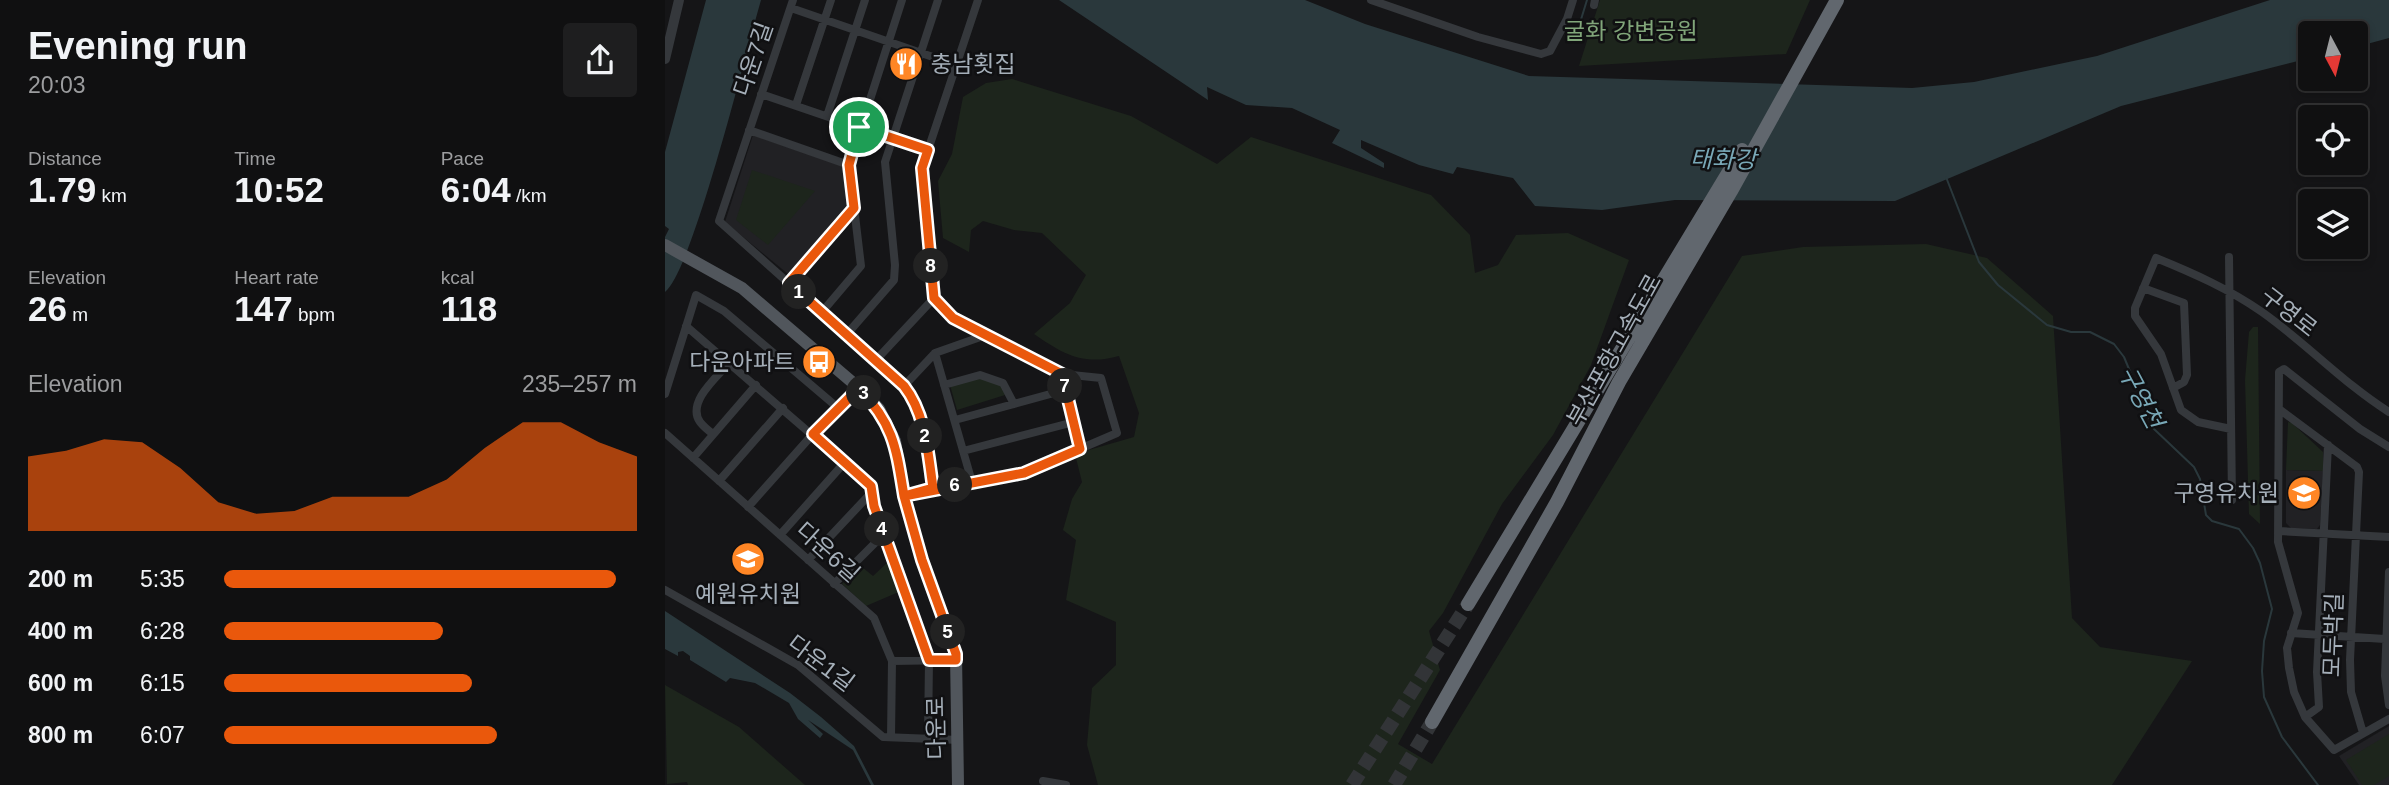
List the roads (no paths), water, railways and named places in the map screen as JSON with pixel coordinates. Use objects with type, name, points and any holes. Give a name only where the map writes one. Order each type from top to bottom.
[{"type":"highway","name":"부산포항고속도로","points":[[1431,722],[1557,502],[1704,217],[1828,0]]},
{"type":"highway","name":"부산포항고속도로","points":[[1468,604],[1658,304],[1837,0]]},
{"type":"main road","name":"다운로","points":[[665,245],[742,288],[859,388],[879,409],[895,441],[904,496],[922,560],[956,654],[958,785]]},
{"type":"street","points":[[665,59],[679,0]]},
{"type":"street","points":[[796,105],[831,0]]},
{"type":"street","points":[[827,116],[866,0]]},
{"type":"street","points":[[822,312],[861,266],[849,165],[859,127],[902,0]]},
{"type":"street","points":[[847,334],[894,280],[895,265],[884,171],[891,138],[938,0]]},
{"type":"street","points":[[904,496],[933,488],[1024,473],[1117,433],[1101,378],[1062,374],[953,318],[934,298],[922,168],[978,0]]},
{"type":"street","points":[[1371,0],[1478,37],[1541,54],[1550,51],[1567,19],[1573,0]]},
{"type":"street","points":[[792,4],[824,20],[956,65]]},
{"type":"street","name":"다운7길","points":[[789,283],[719,221],[792,4]]},
{"type":"street","points":[[761,93],[928,150]]},
{"type":"street","name":"다운7길","points":[[749,130],[849,165]]},
{"type":"street","points":[[854,208],[789,283],[876,360],[912,397],[920,416],[933,488]]},
{"type":"street","points":[[2229,257],[2232,500]]},
{"type":"street","name":"구영로","points":[[2143,288],[2156,258],[2230,292],[2263,313],[2344,380],[2389,412]]},
{"type":"street","points":[[2173,388],[2183,382],[2187,375],[2184,303],[2143,288],[2134,308],[2135,316],[2161,355],[2173,388],[2181,410],[2187,417],[2209,426],[2231,429]]},
{"type":"street","points":[[665,394],[696,295],[724,312],[837,407]]},
{"type":"street","points":[[876,360],[934,298]]},
{"type":"street","points":[[686,326],[871,486],[874,506],[929,660],[928,737]]},
{"type":"street","points":[[904,386],[935,353],[986,335]]},
{"type":"street","points":[[935,353],[972,482]]},
{"type":"street","points":[[713,434],[700,422],[698,405],[704,393],[729,363]]},
{"type":"street","name":"모두박길","points":[[2279,409],[2359,471],[2351,692],[2363,733],[2335,750],[2305,717],[2294,692],[2289,668],[2287,648],[2298,613],[2278,542],[2279,372],[2284,369],[2360,429],[2389,447]]},
{"type":"street","points":[[1062,374],[1080,449]]},
{"type":"street","points":[[944,385],[980,375],[1003,383],[1014,404]]},
{"type":"street","points":[[693,458],[756,386]]},
{"type":"street","points":[[748,507],[837,407],[859,388]]},
{"type":"street","points":[[954,421],[1065,390]]},
{"type":"street","points":[[719,481],[783,408]]},
{"type":"street","points":[[963,451],[1074,422]]},
{"type":"street","name":"다운6길","points":[[665,433],[874,618],[892,661],[891,737]]},
{"type":"street","name":"모두박길","points":[[2305,717],[2319,707],[2319,635],[2328,445]]},
{"type":"street","points":[[780,535],[845,462]]},
{"type":"street","points":[[808,560],[872,492]]},
{"type":"street","points":[[2279,531],[2389,537]]},
{"type":"street","points":[[834,584],[884,534]]},
{"type":"street","points":[[2389,572],[2385,639],[2385,676],[2389,705]]},
{"type":"street","name":"다운1길","points":[[665,590],[798,666],[883,737],[891,737]]},
{"type":"street","points":[[2291,633],[2385,639]]},
{"type":"street","points":[[892,661],[956,660]]},
{"type":"street","points":[[2363,733],[2389,719]]},
{"type":"street","points":[[891,737],[958,740]]},
{"type":"street","points":[[1043,781],[1066,785]]},
{"type":"water","points":[[706,0],[761,0],[704,203],[677,275],[665,292],[665,237],[669,229],[665,226],[665,152]]},
{"type":"water","name":"태화강","points":[[1059,0],[1305,0],[1365,24],[1529,76],[1912,88],[1974,82],[2097,56],[2270,0],[2389,0],[2389,38],[2368,44],[2368,21],[2298,21],[2298,61],[2121,106],[1895,201],[1675,200],[1602,210],[1535,206],[1513,178],[1457,167],[1453,174],[1419,165],[1361,140],[1361,148],[1384,163],[1384,168],[1332,143],[1340,130],[1292,108],[1246,105],[1207,87],[1208,100]]},
{"type":"water","points":[[665,611],[790,693],[821,717],[854,746],[874,785],[871,785],[853,750],[808,720],[823,734],[820,738],[798,719],[789,703],[755,683],[730,678],[726,682],[690,660],[690,656],[683,651],[678,652],[678,656],[665,649]]},
{"type":"waterway","points":[[1579,26],[1587,0]]},
{"type":"waterway","name":"구영천","points":[[1946,177],[1979,262],[1998,285],[2047,325],[2071,332],[2090,332],[2114,344],[2124,357],[2154,429],[2194,467],[2200,479],[2206,515],[2212,521],[2239,529],[2253,548],[2260,563],[2272,609],[2264,641],[2264,697],[2282,737],[2318,785]]},
{"type":"tunnel","points":[[1352,785],[1468,604]]},
{"type":"tunnel","points":[[1394,785],[1432,722]]},
{"type":"place","name":"충남횟집","points":[[906,64]]},
{"type":"place","name":"다운아파트","points":[[819,362]]},
{"type":"place","name":"구영유치원","points":[[2304,493]]},
{"type":"place","name":"예원유치원","points":[[748,559]]},
{"type":"park label","name":"굴화 강변공원","points":[[1631,31]]}]
